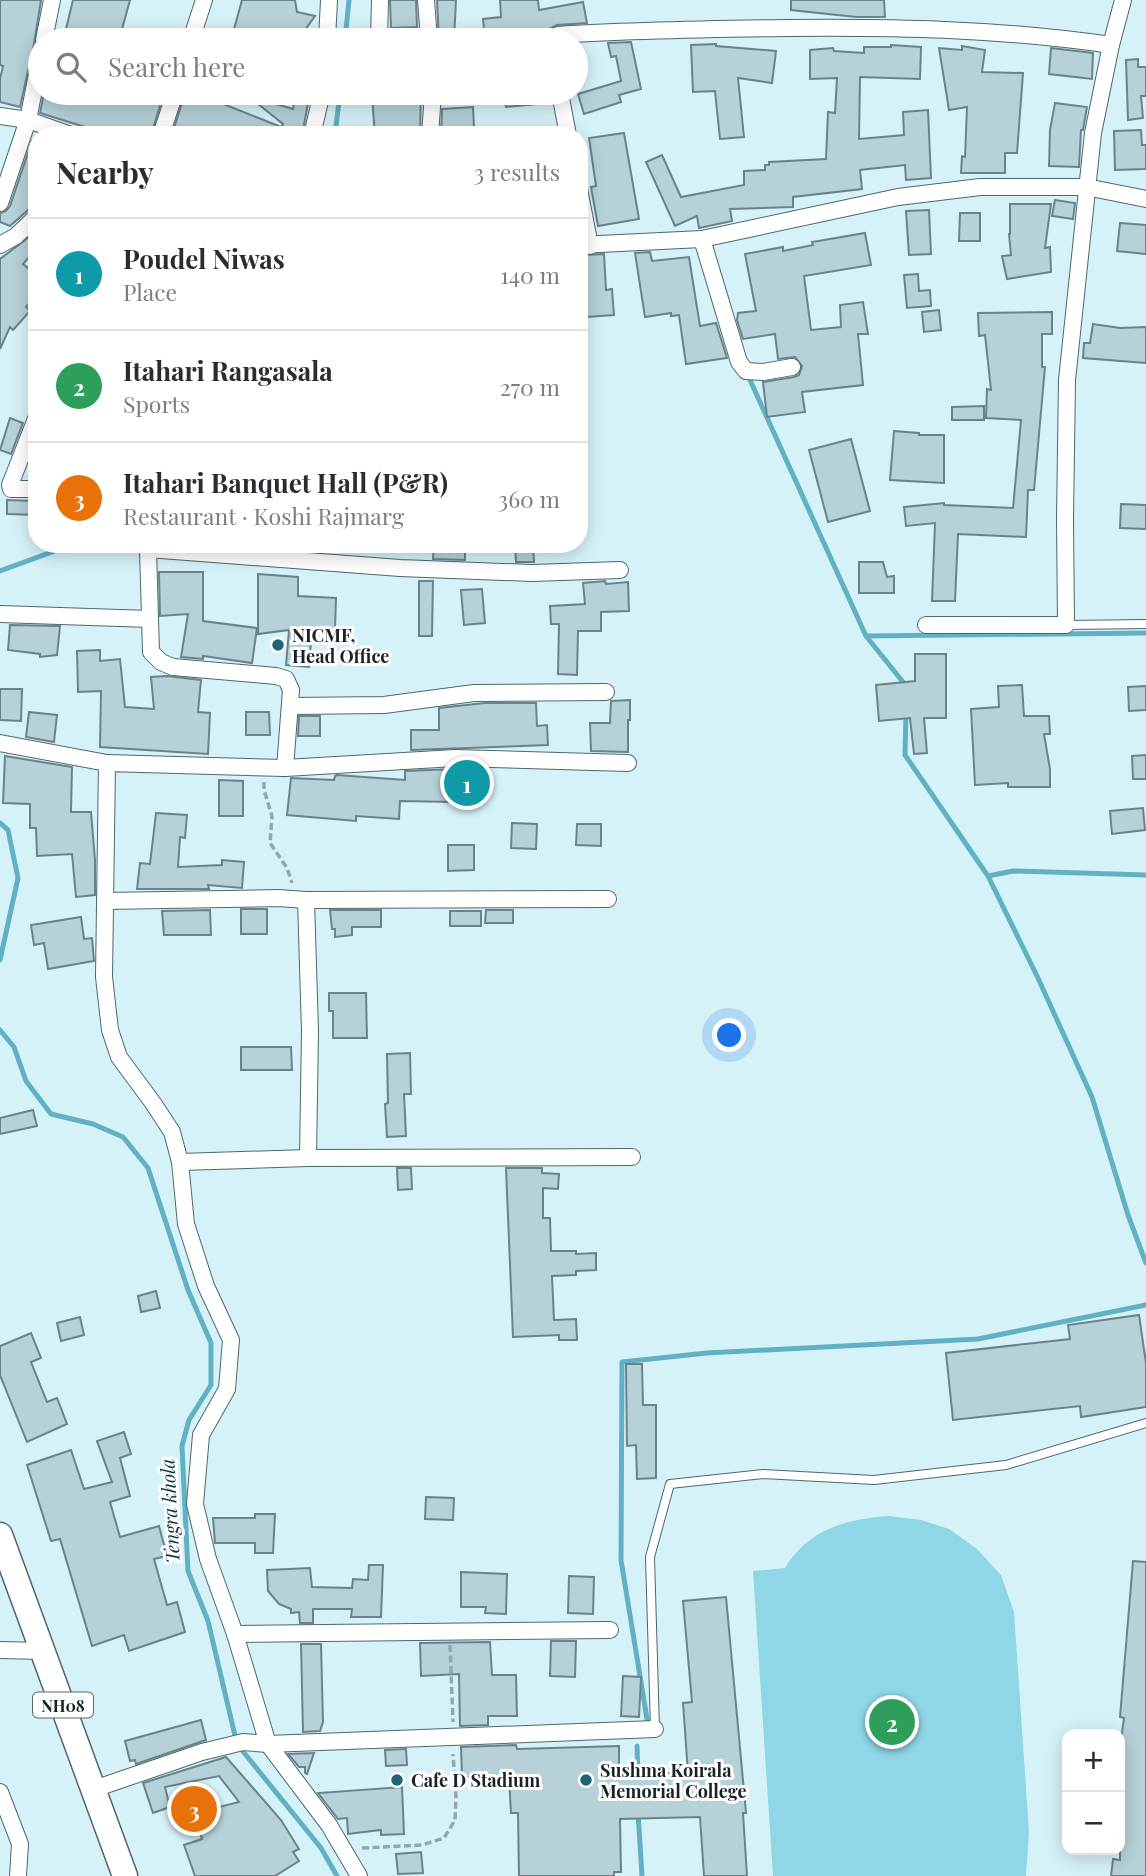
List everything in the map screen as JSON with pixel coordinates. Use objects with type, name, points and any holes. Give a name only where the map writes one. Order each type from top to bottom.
[{"type":"main road","name":"NH08","points":[[3,1549],[125,1876]]},
{"type":"street","points":[[46,28],[52,0]]},
{"type":"street","points":[[195,28],[204,0]]},
{"type":"street","points":[[328,28],[330,0]]},
{"type":"street","points":[[379,28],[380,0]]},
{"type":"street","points":[[426,0],[428,28]]},
{"type":"street","points":[[926,625],[1066,625],[1067,380],[1093,133],[1123,0]]},
{"type":"street","points":[[588,33],[846,27],[957,29],[1111,45]]},
{"type":"street","points":[[0,203],[31,105]]},
{"type":"street","points":[[164,126],[171,105]]},
{"type":"street","points":[[314,126],[319,105]]},
{"type":"street","points":[[431,126],[432,105]]},
{"type":"street","points":[[562,105],[566,126]]},
{"type":"street","points":[[0,116],[28,120],[45,126]]},
{"type":"street","points":[[588,246],[702,239],[898,197],[980,187],[1086,187],[1146,199]]},
{"type":"street","points":[[0,245],[16,236],[28,225]]},
{"type":"street","points":[[702,239],[739,362],[746,371],[763,372],[792,367]]},
{"type":"street","points":[[28,439],[10,485],[17,491],[28,490]]},
{"type":"street","points":[[148,553],[150,652],[161,662],[173,667],[285,679],[291,691],[285,768]]},
{"type":"street","points":[[220,553],[400,568],[532,573],[620,570]]},
{"type":"street","points":[[0,614],[150,619]]},
{"type":"street","points":[[290,706],[360,706],[474,693],[606,692]]},
{"type":"street","points":[[0,743],[107,763],[285,768],[455,758],[628,763]]},
{"type":"street","points":[[107,763],[104,977],[110,1030],[119,1057],[172,1132],[180,1162],[186,1224],[206,1286],[231,1340],[227,1390],[201,1435],[195,1504],[208,1559],[235,1634],[268,1744],[329,1825],[359,1876]]},
{"type":"street","points":[[105,901],[257,898],[608,899]]},
{"type":"street","points":[[306,900],[310,1031],[308,1158]]},
{"type":"street","points":[[180,1162],[308,1158],[632,1157]]},
{"type":"street","points":[[235,1634],[610,1630]]},
{"type":"street","points":[[0,1650],[43,1651]]},
{"type":"street","points":[[94,1789],[243,1742],[268,1744],[655,1729]]},
{"type":"street","points":[[0,1792],[20,1844],[18,1876]]},
{"type":"lane","points":[[1066,625],[1146,624]]},
{"type":"lane","points":[[655,1729],[650,1557],[670,1484],[763,1474],[874,1480],[1006,1465],[1146,1423]]},
{"type":"path","points":[[285,768],[269,774],[264,780],[264,790],[272,816],[270,842],[286,868],[295,893],[306,900]]},
{"type":"path","points":[[343,1848],[422,1845],[444,1838],[455,1820],[454,1703],[449,1632]]},
{"type":"shaded area","points":[[889,1516],[921,1520],[949,1529],[977,1549],[1001,1575],[1014,1612],[1029,1832],[1026,1876],[773,1876],[753,1571],[785,1568],[805,1544],[830,1528],[858,1520]]},
{"type":"building","points":[[0,0],[41,0],[37,28],[28,28],[28,71],[20,107],[0,102],[3,66],[0,65]]},
{"type":"building","points":[[73,0],[130,0],[122,28],[66,28]]},
{"type":"building","points":[[242,0],[295,0],[297,12],[315,16],[306,28],[234,28]]},
{"type":"building","points":[[390,0],[416,0],[417,27],[391,28]]},
{"type":"building","points":[[437,0],[456,0],[455,28],[438,28]]},
{"type":"building","points":[[500,0],[538,0],[539,10],[583,2],[587,23],[557,25],[551,28],[484,28],[483,19],[501,17]]},
{"type":"building","points":[[791,0],[884,0],[885,17],[856,17],[791,10]]},
{"type":"building","points":[[631,42],[641,89],[619,95],[621,102],[584,114],[581,105],[588,105],[588,91],[621,81],[616,56],[611,57],[608,43]]},
{"type":"building","points":[[716,44],[776,51],[772,83],[738,78],[744,137],[720,139],[715,91],[693,92],[691,45]]},
{"type":"building","points":[[962,46],[985,50],[982,72],[1023,73],[1017,153],[1005,153],[1005,173],[961,173],[962,156],[965,157],[967,107],[949,110],[939,48],[962,50]]},
{"type":"building","points":[[864,47],[921,47],[920,79],[860,77],[859,139],[904,135],[903,112],[928,110],[931,178],[906,180],[905,165],[860,170],[862,189],[793,197],[793,207],[730,209],[732,221],[699,228],[697,216],[675,226],[646,162],[662,155],[681,197],[744,185],[744,171],[765,170],[765,165],[769,165],[769,162],[826,159],[828,112],[835,113],[837,78],[810,79],[810,50],[833,48],[834,51],[864,53]]},
{"type":"building","points":[[1051,48],[1093,53],[1092,79],[1049,74]]},
{"type":"building","points":[[1138,59],[1138,67],[1146,67],[1146,96],[1141,96],[1143,118],[1128,120],[1126,60]]},
{"type":"building","points":[[1055,103],[1087,107],[1081,130],[1079,167],[1049,166],[1050,130]]},
{"type":"building","points":[[42,105],[160,105],[154,126],[82,126],[40,113]]},
{"type":"building","points":[[181,105],[226,105],[278,126],[175,126]]},
{"type":"building","points":[[259,105],[279,105],[293,109],[294,105],[308,105],[304,126],[282,126],[283,124]]},
{"type":"building","points":[[373,105],[421,105],[420,126],[374,126]]},
{"type":"building","points":[[473,107],[474,126],[441,126],[442,109]]},
{"type":"building","points":[[1141,130],[1142,145],[1146,145],[1146,169],[1115,170],[1114,131]]},
{"type":"building","points":[[624,133],[639,219],[598,226],[591,187],[596,186],[589,138]]},
{"type":"building","points":[[28,153],[28,210],[10,226],[0,222],[0,213],[10,206]]},
{"type":"building","points":[[1055,200],[1075,203],[1073,219],[1052,216]]},
{"type":"building","points":[[1010,204],[1051,204],[1045,248],[1050,247],[1051,272],[1007,279],[1002,256],[1011,255]]},
{"type":"building","points":[[929,210],[931,254],[909,255],[906,211]]},
{"type":"building","points":[[960,213],[980,213],[980,241],[959,241]]},
{"type":"building","points":[[1120,223],[1146,225],[1146,254],[1117,251]]},
{"type":"building","points":[[865,233],[871,265],[804,276],[811,330],[841,327],[840,305],[863,302],[868,334],[858,334],[863,385],[802,392],[805,412],[767,417],[763,382],[799,375],[802,366],[795,357],[778,359],[775,334],[743,339],[737,320],[738,313],[756,311],[745,254],[783,247],[783,251],[813,245],[812,242]]},
{"type":"building","points":[[28,238],[28,258],[23,264],[28,268],[28,313],[13,330],[10,327],[0,349],[0,259]]},
{"type":"building","points":[[650,252],[652,261],[689,257],[700,326],[716,323],[727,358],[686,364],[679,315],[671,316],[671,313],[645,317],[635,253]]},
{"type":"building","points":[[604,254],[606,290],[612,289],[614,315],[588,317],[588,255]]},
{"type":"building","points":[[918,274],[919,291],[930,290],[931,306],[907,308],[904,275]]},
{"type":"building","points":[[939,310],[941,330],[924,332],[922,312]]},
{"type":"building","points":[[1052,312],[1052,334],[1042,334],[1042,367],[1045,367],[1034,490],[1028,490],[1026,537],[958,534],[955,601],[932,601],[935,523],[906,526],[904,507],[944,503],[1013,508],[1021,420],[986,418],[987,389],[991,390],[985,335],[979,336],[978,313]]},
{"type":"building","points":[[1093,324],[1120,328],[1146,327],[1146,363],[1083,358],[1084,343],[1090,343]]},
{"type":"building","points":[[984,406],[984,420],[952,420],[952,407]]},
{"type":"building","points":[[10,418],[23,423],[11,454],[0,450]]},
{"type":"building","points":[[894,431],[944,435],[944,483],[890,480]]},
{"type":"building","points":[[851,439],[870,511],[828,522],[809,450]]},
{"type":"building","points":[[7,500],[28,501],[28,515],[7,514]]},
{"type":"building","points":[[1121,504],[1146,505],[1146,529],[1120,528]]},
{"type":"building","points":[[433,553],[465,553],[465,560],[433,559]]},
{"type":"building","points":[[516,553],[534,553],[534,562],[516,562]]},
{"type":"building","points":[[859,562],[883,562],[887,577],[894,576],[894,593],[859,593]]},
{"type":"building","points":[[159,572],[203,572],[203,621],[257,628],[252,663],[203,656],[203,659],[181,657],[188,614],[160,616]]},
{"type":"building","points":[[258,574],[298,577],[298,596],[336,598],[335,630],[312,629],[309,667],[286,665],[289,630],[258,634]]},
{"type":"building","points":[[419,581],[433,581],[432,636],[419,636]]},
{"type":"building","points":[[605,581],[606,584],[628,582],[629,611],[601,612],[601,631],[578,631],[577,675],[558,674],[559,624],[551,624],[550,606],[585,604],[583,583]]},
{"type":"building","points":[[482,589],[485,623],[464,625],[461,590]]},
{"type":"building","points":[[10,625],[60,626],[57,655],[40,657],[40,654],[8,650]]},
{"type":"building","points":[[100,650],[100,661],[120,659],[125,707],[154,709],[151,677],[201,680],[198,712],[210,713],[208,754],[100,747],[101,691],[78,692],[77,651]]},
{"type":"building","points":[[915,654],[946,654],[946,718],[924,718],[927,753],[914,754],[910,718],[879,721],[876,685],[915,681]]},
{"type":"building","points":[[1022,685],[1024,716],[1049,716],[1050,734],[1044,734],[1050,787],[1008,787],[1008,783],[975,785],[971,709],[999,707],[998,686]]},
{"type":"building","points":[[1146,686],[1146,710],[1129,711],[1128,687]]},
{"type":"building","points":[[0,689],[22,689],[21,721],[0,720]]},
{"type":"building","points":[[630,700],[628,752],[591,751],[590,723],[610,723],[611,701]]},
{"type":"building","points":[[485,703],[536,703],[537,726],[547,725],[548,745],[411,750],[411,730],[439,730],[439,708]]},
{"type":"building","points":[[29,712],[57,715],[54,742],[26,737]]},
{"type":"building","points":[[246,712],[269,712],[270,735],[246,735]]},
{"type":"building","points":[[299,716],[320,716],[320,736],[298,736]]},
{"type":"building","points":[[1146,755],[1146,779],[1133,779],[1132,756]]},
{"type":"building","points":[[5,756],[72,767],[71,812],[91,812],[95,895],[76,897],[72,854],[37,856],[36,828],[30,828],[30,804],[3,803]]},
{"type":"building","points":[[477,769],[477,795],[455,796],[455,802],[400,801],[399,819],[356,816],[356,821],[287,815],[291,778],[334,780],[337,775],[405,780],[405,771]]},
{"type":"building","points":[[219,780],[243,781],[243,816],[219,816]]},
{"type":"building","points":[[1143,808],[1145,830],[1112,834],[1110,811]]},
{"type":"building","points":[[156,813],[187,815],[185,838],[180,837],[178,867],[222,865],[222,860],[244,862],[242,888],[208,885],[209,889],[137,889],[140,863],[150,864]]},
{"type":"building","points":[[512,823],[537,824],[536,849],[511,848]]},
{"type":"building","points":[[577,824],[601,824],[601,846],[576,845]]},
{"type":"building","points":[[448,845],[474,845],[474,870],[448,871]]},
{"type":"building","points":[[241,909],[267,909],[267,934],[241,934]]},
{"type":"building","points":[[210,910],[211,935],[164,935],[162,911]]},
{"type":"building","points":[[330,910],[381,910],[381,927],[352,927],[352,935],[335,937]]},
{"type":"building","points":[[486,910],[513,910],[513,923],[485,923]]},
{"type":"building","points":[[450,911],[481,911],[481,926],[450,926]]},
{"type":"building","points":[[81,917],[84,939],[92,938],[94,961],[48,969],[44,943],[34,945],[31,925]]},
{"type":"building","points":[[329,993],[366,993],[367,1038],[333,1038],[333,1011],[329,1011]]},
{"type":"building","points":[[241,1047],[291,1047],[292,1070],[241,1070]]},
{"type":"building","points":[[410,1053],[411,1094],[404,1094],[406,1136],[387,1137],[387,1054]]},
{"type":"building","points":[[33,1110],[37,1126],[0,1134],[0,1118]]},
{"type":"building","points":[[397,1168],[411,1168],[412,1189],[398,1190]]},
{"type":"building","points":[[506,1168],[542,1168],[542,1173],[559,1174],[558,1189],[543,1188],[543,1218],[550,1218],[551,1251],[596,1253],[596,1270],[576,1271],[576,1275],[552,1276],[554,1320],[576,1319],[577,1340],[559,1340],[559,1335],[513,1337]]},
{"type":"building","points":[[156,1291],[160,1308],[141,1312],[138,1296]]},
{"type":"building","points":[[1139,1315],[1146,1363],[1146,1407],[1081,1417],[1080,1406],[953,1420],[946,1353],[1070,1339],[1068,1325]]},
{"type":"building","points":[[80,1317],[84,1335],[61,1341],[57,1323]]},
{"type":"building","points":[[31,1333],[41,1358],[31,1362],[47,1402],[57,1398],[67,1424],[27,1442],[0,1375],[0,1346]]},
{"type":"building","points":[[626,1364],[642,1364],[643,1405],[656,1405],[656,1478],[637,1479],[636,1445],[627,1446]]},
{"type":"building","points":[[124,1432],[131,1454],[120,1458],[130,1496],[110,1502],[120,1537],[159,1526],[167,1556],[154,1559],[167,1605],[177,1602],[185,1632],[129,1651],[124,1635],[92,1646],[60,1539],[51,1541],[27,1465],[71,1450],[84,1489],[112,1482],[97,1441]]},
{"type":"building","points":[[426,1497],[454,1498],[453,1520],[425,1519]]},
{"type":"building","points":[[255,1514],[275,1514],[273,1553],[255,1553],[255,1543],[215,1543],[213,1518],[255,1518]]},
{"type":"building","points":[[1133,1561],[1146,1562],[1146,1876],[1111,1876],[1113,1859],[1120,1860],[1120,1855],[1125,1855],[1125,1729],[1123,1729],[1124,1718],[1120,1717]]},
{"type":"building","points":[[369,1565],[383,1565],[381,1617],[351,1617],[352,1609],[313,1609],[313,1623],[300,1623],[299,1612],[291,1613],[291,1609],[279,1604],[268,1591],[267,1570],[310,1568],[312,1587],[352,1588],[353,1579],[368,1580]]},
{"type":"building","points":[[461,1572],[507,1574],[506,1614],[485,1613],[486,1607],[461,1607]]},
{"type":"building","points":[[569,1576],[594,1577],[593,1614],[568,1613]]},
{"type":"building","points":[[726,1597],[746,1813],[743,1813],[747,1876],[704,1876],[700,1817],[620,1819],[621,1872],[614,1872],[614,1876],[519,1876],[518,1813],[511,1813],[509,1778],[462,1777],[461,1747],[516,1745],[517,1749],[619,1746],[619,1774],[688,1773],[683,1703],[692,1702],[683,1601]]},
{"type":"building","points":[[551,1641],[576,1641],[575,1677],[550,1676]]},
{"type":"building","points":[[490,1642],[492,1675],[516,1675],[517,1716],[488,1716],[488,1725],[460,1726],[459,1674],[421,1676],[420,1643]]},
{"type":"building","points":[[301,1644],[321,1644],[323,1722],[320,1731],[303,1732]]},
{"type":"building","points":[[623,1676],[641,1677],[639,1717],[621,1716]]},
{"type":"building","points":[[201,1720],[206,1740],[136,1764],[135,1760],[130,1761],[125,1741]]},
{"type":"building","points":[[406,1749],[407,1765],[386,1766],[385,1750]]},
{"type":"building","points":[[314,1753],[307,1774],[305,1767],[299,1767],[288,1754]]},
{"type":"building","points":[[226,1757],[281,1820],[299,1849],[293,1852],[299,1861],[275,1876],[195,1876],[184,1845],[202,1839],[196,1813],[239,1802],[219,1776],[165,1787],[170,1807],[153,1813],[143,1783]]},
{"type":"building","points":[[402,1787],[404,1834],[381,1835],[381,1830],[348,1834],[347,1818],[338,1819],[318,1793]]},
{"type":"building","points":[[421,1852],[423,1873],[398,1874],[396,1854]]},
{"type":"waterway","name":"Tengra khola","points":[[346,28],[349,0]]},
{"type":"waterway","name":"Tengra khola","points":[[336,126],[339,105]]},
{"type":"waterway","points":[[750,380],[866,636],[903,682],[904,688]]},
{"type":"waterway","name":"Tengra khola","points":[[0,571],[49,553]]},
{"type":"waterway","points":[[866,636],[1146,633]]},
{"type":"waterway","points":[[906,711],[905,755],[988,876],[1038,978],[1092,1097],[1128,1215],[1146,1263]]},
{"type":"waterway","name":"Tengra khola","points":[[0,823],[8,830],[18,878],[0,960]]},
{"type":"waterway","points":[[988,876],[1013,871],[1146,875]]},
{"type":"waterway","name":"Tengra khola","points":[[0,1030],[14,1047],[26,1081],[51,1114],[93,1124],[123,1137],[148,1168],[188,1290],[211,1343],[211,1385],[189,1420],[182,1446],[188,1571],[208,1621],[237,1744],[321,1848],[337,1876]]},
{"type":"waterway","points":[[648,1725],[621,1560],[622,1362],[707,1353],[978,1339],[1146,1305]]},
{"type":"waterway","points":[[637,1746],[638,1781]]},
{"type":"waterway","points":[[638,1812],[642,1876]]},
{"type":"place","name":"NICMF, Head Office","points":[[278,645]]},
{"type":"place","name":"Poudel Niwas","points":[[467,783]]},
{"type":"place","name":"Itahari Rangasala","points":[[892,1722]]},
{"type":"place","name":"Cafe D Stadium","points":[[397,1780]]},
{"type":"place","name":"Sushma Koirala Memorial College","points":[[586,1780]]},
{"type":"place","name":"Itahari Banquet Hall (P&R)","points":[[194,1809]]}]
